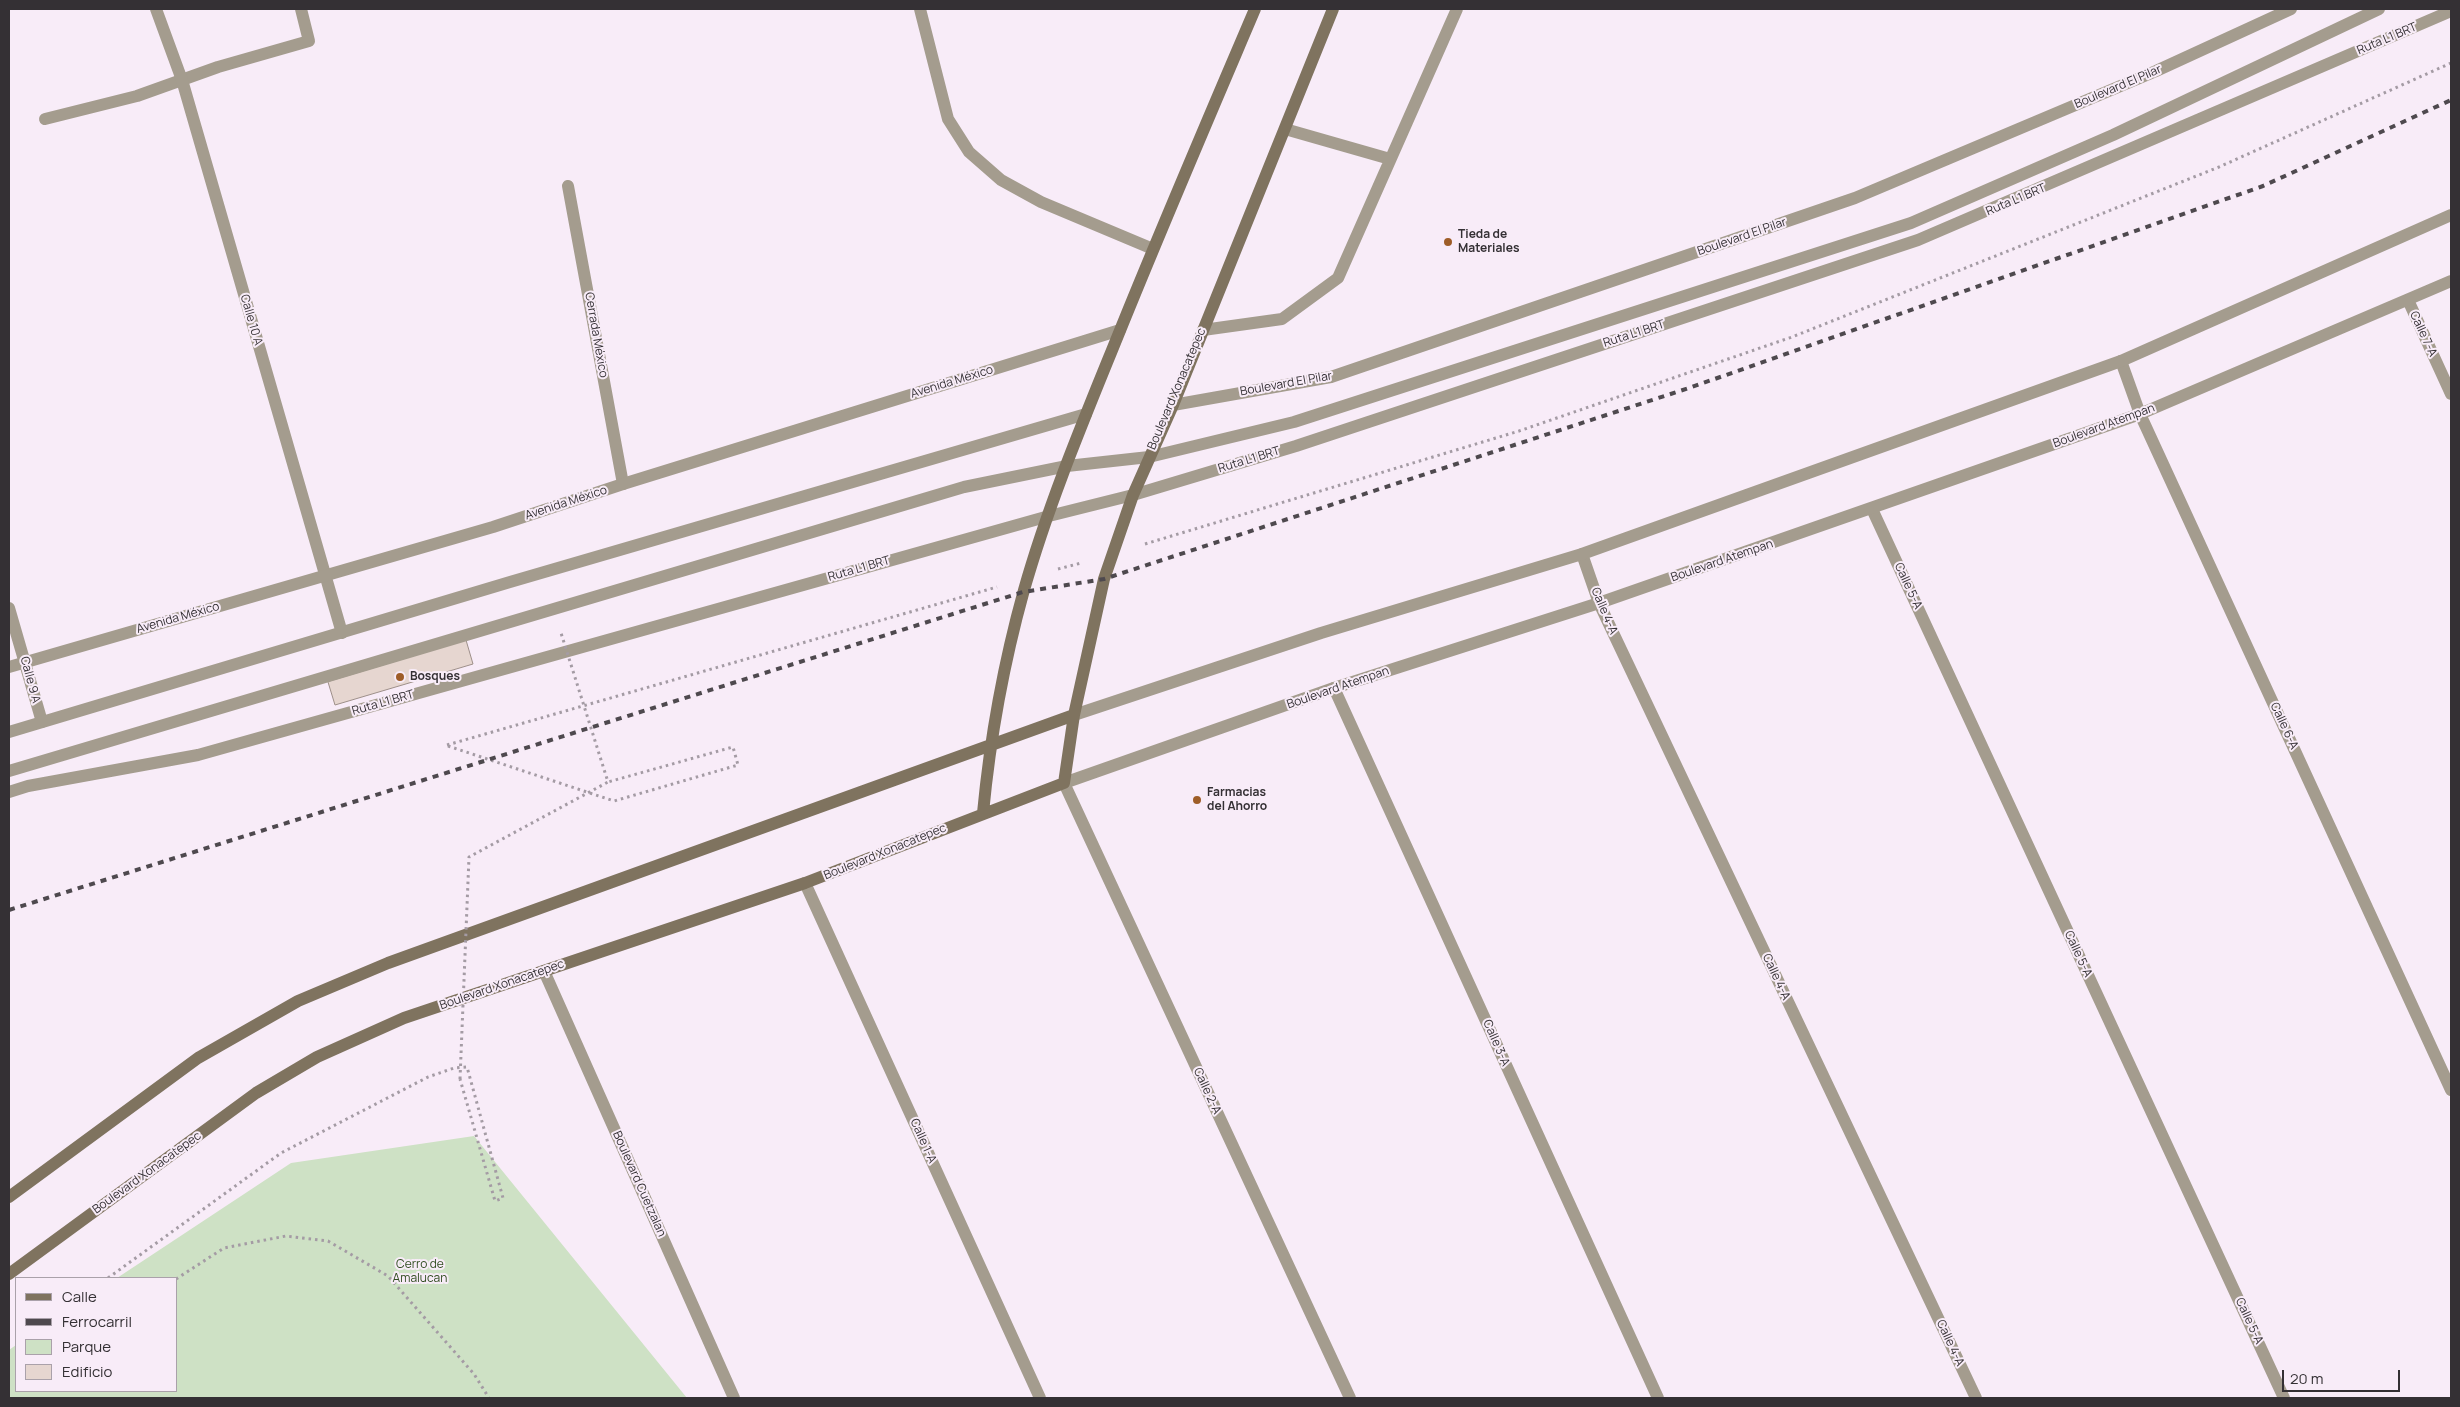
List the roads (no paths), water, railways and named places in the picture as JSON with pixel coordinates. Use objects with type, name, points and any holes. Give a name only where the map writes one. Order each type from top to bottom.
[{"type":"main road","points":[[983,813],[989,748],[1028,578],[1086,414],[1153,249],[1255,9]]},
{"type":"main road","name":"Boulevard Xonacatepec","points":[[1064,783],[1074,715],[1104,579],[1133,495],[1148,457],[1173,405],[1333,9]]},
{"type":"main road","points":[[9,1196],[198,1058],[298,1001],[388,963],[989,748],[1074,715]]},
{"type":"main road","name":"Boulevard Atempan","points":[[983,813],[1064,783]]},
{"type":"main road","name":"Boulevard Xonacatepec","points":[[9,1274],[256,1093],[317,1057],[404,1018],[805,883],[983,813]]},
{"type":"street","name":"Calle 10 A","points":[[156,9],[182,80],[324,577],[342,633]]},
{"type":"street","points":[[45,119],[137,96],[182,80],[309,41],[302,9]]},
{"type":"street","points":[[920,9],[948,119],[969,152],[1001,180],[1042,202],[1153,249]]},
{"type":"street","points":[[1203,330],[1282,320],[1338,278],[1457,9]]},
{"type":"street","name":"Boulevard El Pilar","points":[[1173,405],[1331,377],[1855,198],[2156,72],[2291,9]]},
{"type":"street","name":"Ruta L1 BRT","points":[[9,770],[964,487],[1067,466],[1148,457],[1294,422],[1911,223],[2113,135],[2379,9]]},
{"type":"street","name":"Ruta L1 BRT","points":[[9,792],[28,786],[198,755],[1049,516],[1133,495],[1296,446],[1918,240],[2451,11]]},
{"type":"street","points":[[1285,129],[1390,160]]},
{"type":"street","name":"Cerrada México","points":[[568,186],[623,484]]},
{"type":"street","points":[[1074,715],[1321,633],[1582,554],[2121,361],[2451,215]]},
{"type":"street","name":"Boulevard Atempan","points":[[1064,783],[1334,688],[1599,603],[2140,414],[2451,281]]},
{"type":"street","name":"Calle 7-A","points":[[2408,300],[2451,394]]},
{"type":"street","name":"Avenida México","points":[[9,667],[324,577],[493,526],[1120,330]]},
{"type":"street","name":"Calle 6-A","points":[[2121,361],[2140,414],[2451,1090]]},
{"type":"street","points":[[9,732],[510,582],[1086,414]]},
{"type":"street","name":"Calle 5-A","points":[[1872,509],[2284,1398]]},
{"type":"street","name":"Calle 4-A","points":[[1582,554],[1599,603],[1976,1398]]},
{"type":"street","name":"Calle 9 A","points":[[9,608],[42,722]]},
{"type":"street","name":"Calle 3-A","points":[[1334,688],[1658,1398]]},
{"type":"street","name":"Calle 2-A","points":[[1064,783],[1350,1398]]},
{"type":"street","name":"Calle 1-A","points":[[805,883],[1040,1398]]},
{"type":"street","name":"Boulevard Cuetzalan","points":[[544,971],[734,1398]]},
{"type":"railway","points":[[9,910],[1023,592],[1104,579],[1689,388],[2263,186],[2451,100]]},
{"type":"place","name":"Tieda de Materiales","points":[[1448,242]]},
{"type":"place","name":"Bosques","points":[[400,677]]},
{"type":"place","name":"Farmacias del Ahorro","points":[[1197,800]]},
{"type":"park label","name":"Cerro de Amalucan","points":[[420,1272]]}]
